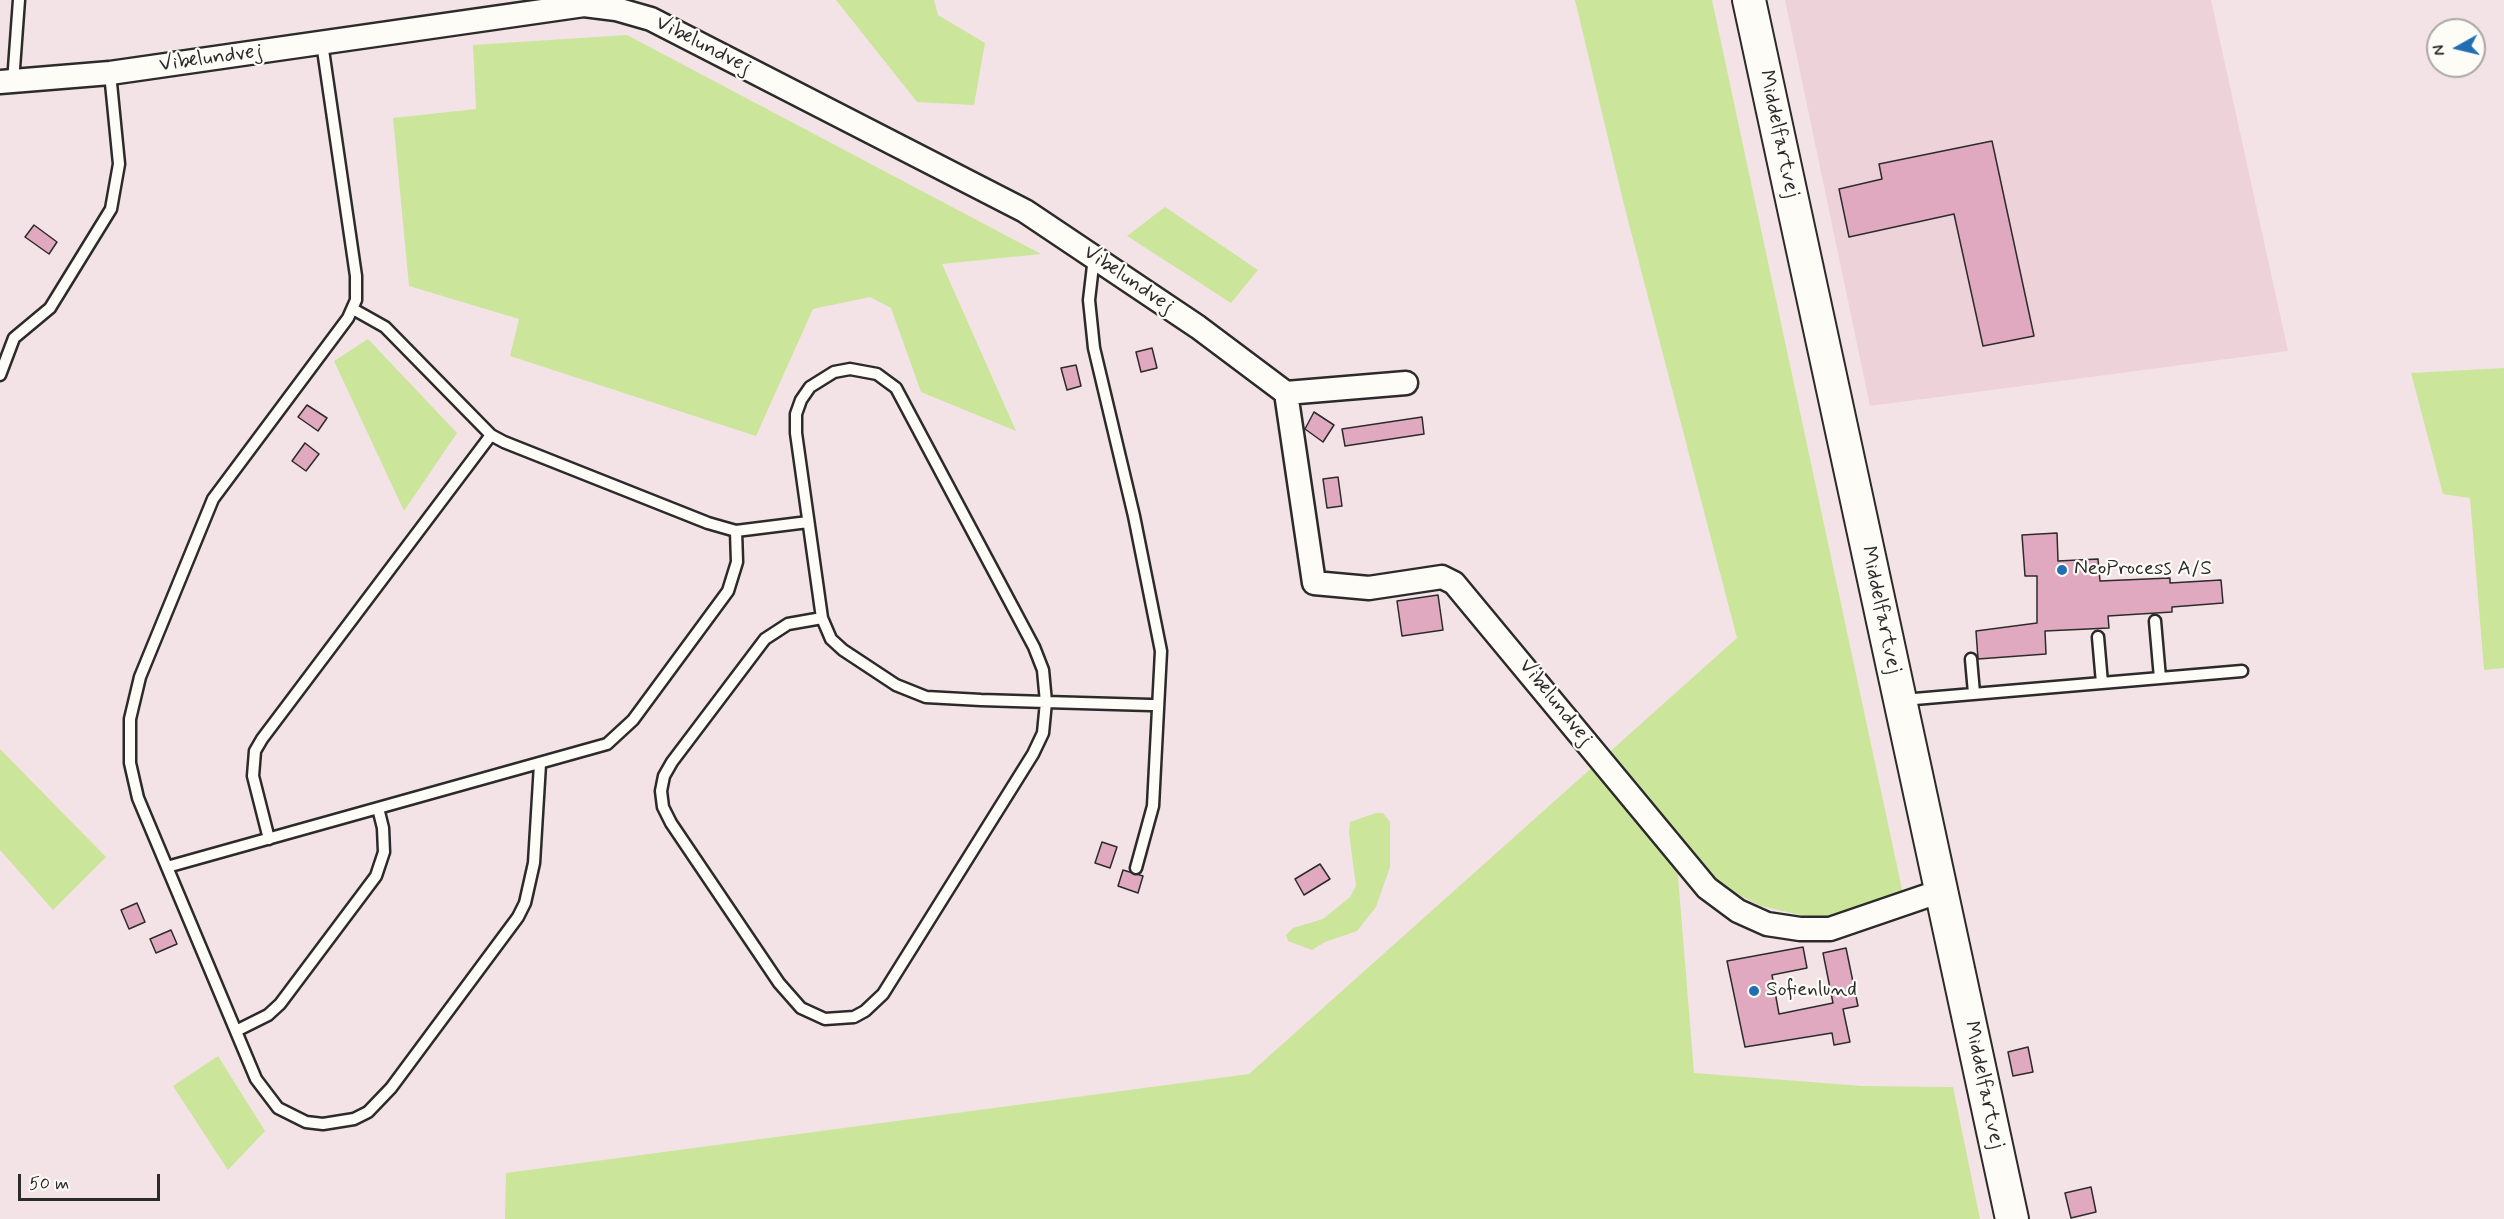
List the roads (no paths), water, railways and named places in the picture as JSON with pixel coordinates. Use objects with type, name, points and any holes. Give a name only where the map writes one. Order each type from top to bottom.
[{"type":"main road","name":"Middelfartvej","points":[[1749,0],[2012,1219]]},
{"type":"street","name":"Vibelundvej","points":[[7,82],[110,73],[584,5],[616,9],[651,19],[1025,211],[1198,327],[1286,393],[1314,583],[1369,588],[1442,577],[1454,583],[1707,888],[1738,911],[1767,924],[1800,929],[1830,929],[1941,891]]},
{"type":"street","points":[[1286,393],[1406,383]]},
{"type":"lane","points":[[7,82],[19,0]]},
{"type":"lane","points":[[322,43],[356,276],[356,300],[353,309],[213,499],[136,687],[130,719],[133,783],[256,1079],[278,1108],[291,1117],[306,1122],[323,1124],[354,1119],[368,1112],[398,1078],[518,917],[525,903],[534,863],[540,764]]},
{"type":"lane","points":[[0,375],[14,338],[50,308],[111,209],[119,164],[110,73]]},
{"type":"lane","points":[[1094,256],[1089,300],[1094,348],[1159,633],[1153,806],[1136,868]]},
{"type":"lane","points":[[353,309],[385,327],[491,435],[697,519],[736,531],[808,522]]},
{"type":"lane","points":[[822,618],[788,624],[765,639],[672,762],[664,776],[661,791],[663,807],[671,824],[779,983],[801,1008],[825,1019],[854,1017],[865,1011],[883,994],[1033,754],[1043,733],[1046,702],[1043,670],[1034,647],[896,388],[877,374],[850,369],[834,372],[810,387],[801,399],[796,414],[796,433],[822,618],[831,639],[843,650],[896,685],[926,697],[1046,702],[1158,705]]},
{"type":"lane","points":[[269,839],[253,776],[255,751],[491,435]]},
{"type":"lane","points":[[167,867],[607,744],[633,720],[728,591],[737,562],[736,531]]},
{"type":"lane","points":[[2155,621],[2160,678]]},
{"type":"lane","points":[[2098,637],[2102,682]]},
{"type":"lane","points":[[1971,659],[1974,693]]},
{"type":"lane","points":[[1900,700],[2242,671]]},
{"type":"lane","points":[[236,1031],[268,1015],[280,1004],[376,876],[384,852],[383,828],[378,808]]},
{"type":"place","name":"NeoProcess A/S","points":[[2062,570]]},
{"type":"place","name":"Sofienlund","points":[[1754,991]]}]
